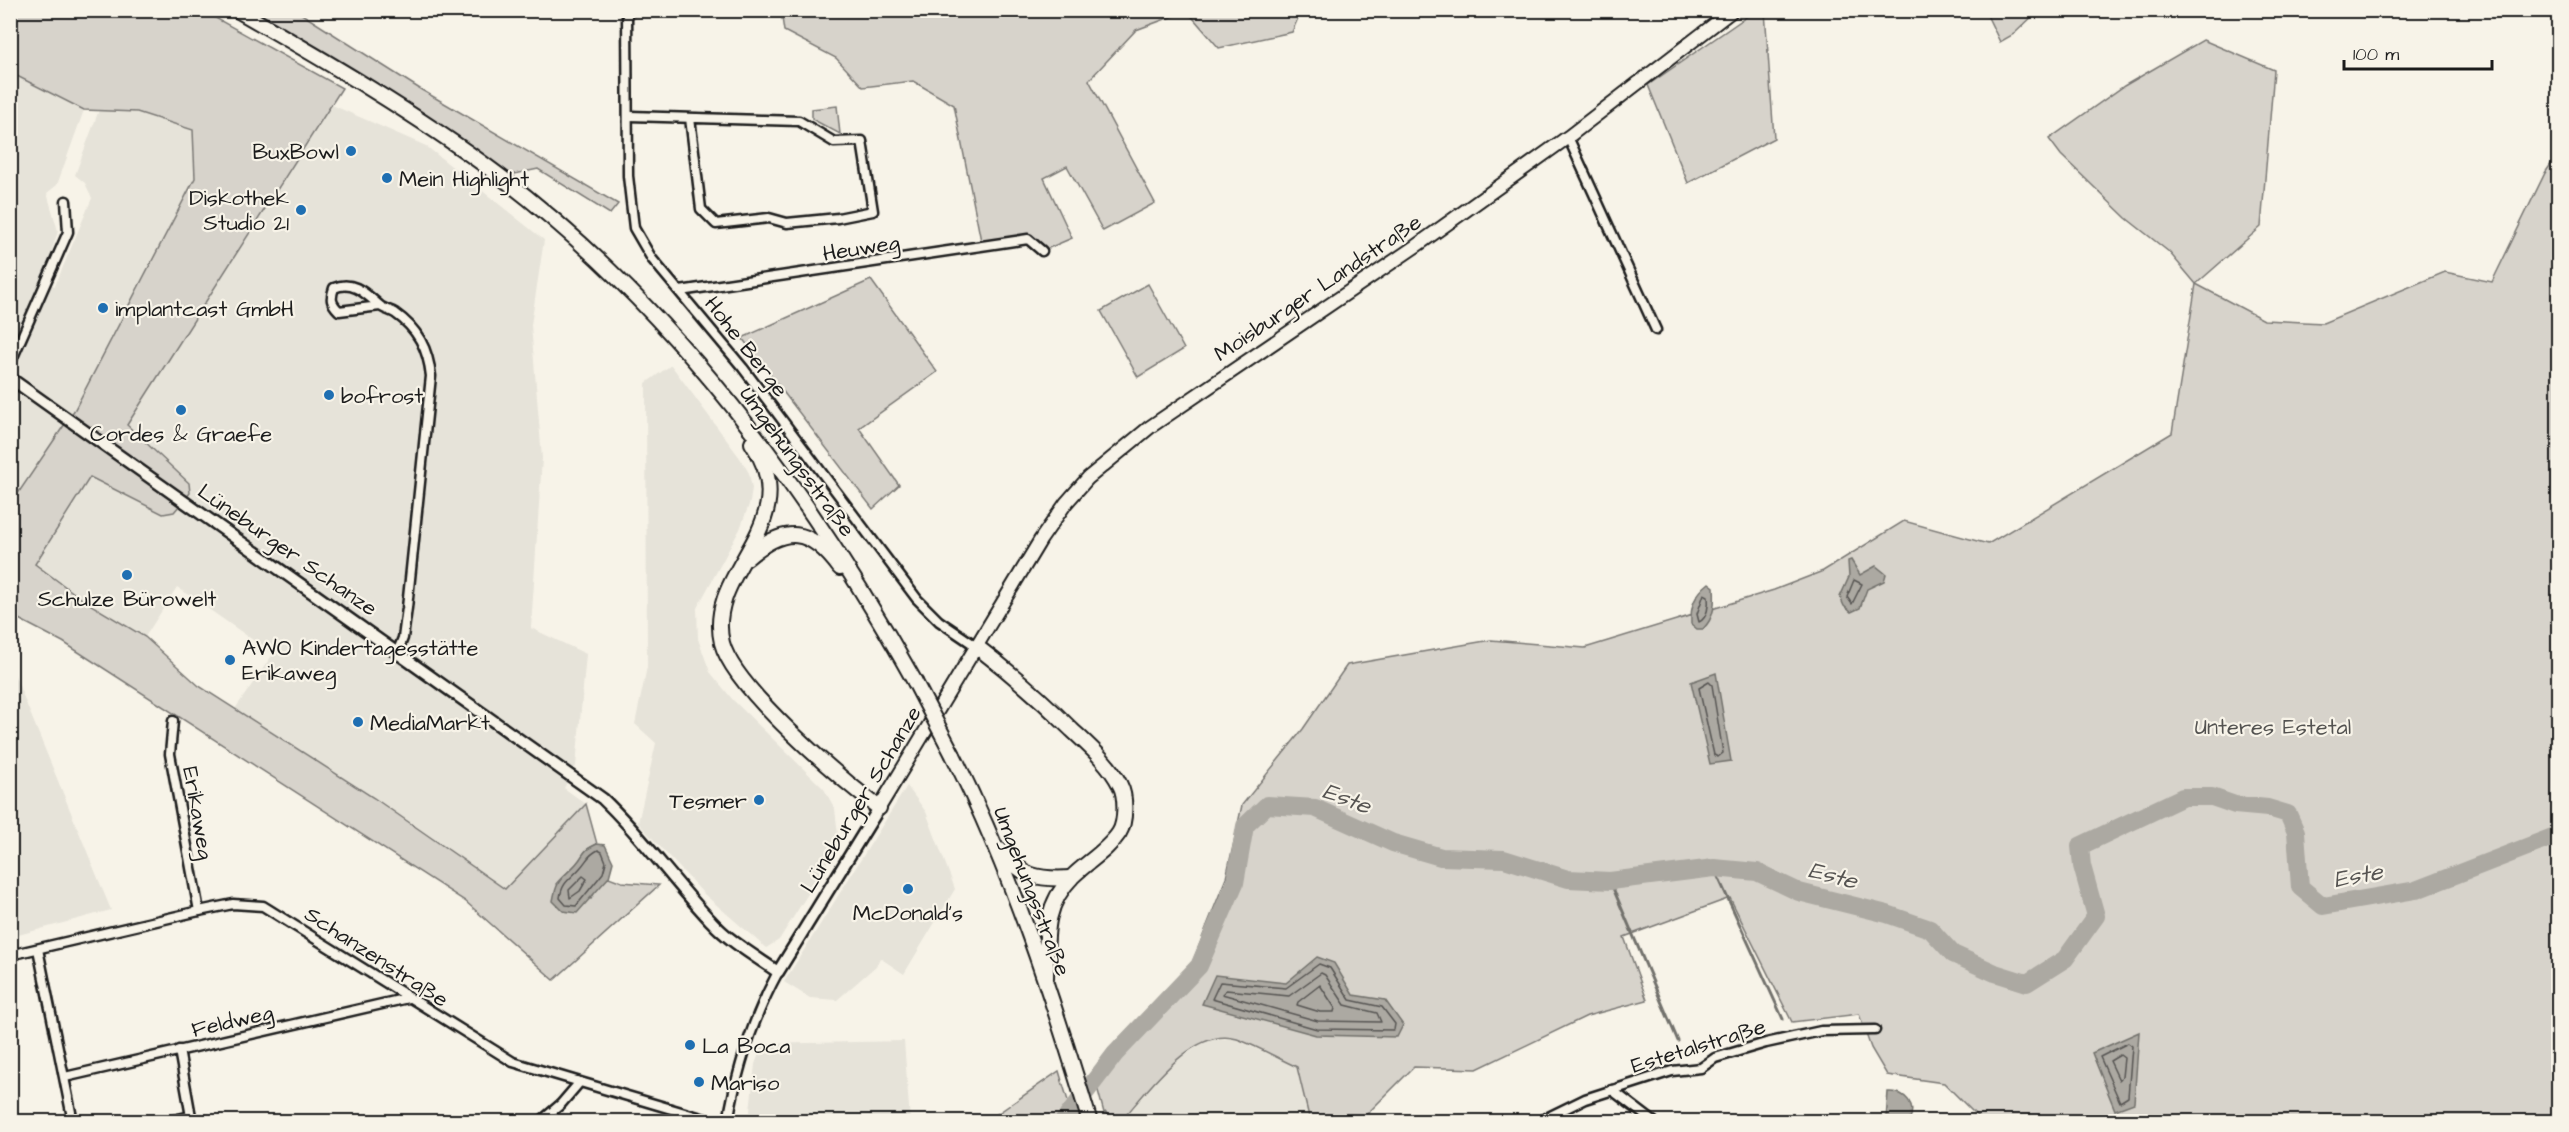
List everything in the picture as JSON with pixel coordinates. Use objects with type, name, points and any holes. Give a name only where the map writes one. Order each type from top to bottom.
[{"type":"main road","name":"Umgehungsstraße","points":[[237,10],[424,123],[498,176],[639,298],[692,357],[794,484],[854,575],[915,682],[953,755],[993,841],[1046,978],[1090,1122]]},
{"type":"main road","name":"Moisburger Landstraße","points":[[976,646],[1066,503],[1108,460],[1150,427],[1416,246],[1568,137],[1733,10]]},
{"type":"main road","points":[[692,357],[762,458],[768,477],[770,498],[767,510],[746,560],[722,604],[720,622],[722,641],[732,665],[747,686],[795,735],[879,808]]},
{"type":"main road","points":[[746,560],[773,538],[793,535],[809,539],[822,547],[833,559],[887,632]]},
{"type":"main road","points":[[976,646],[1031,690],[1058,716],[1101,758],[1121,786],[1124,809],[1120,831],[1107,848],[1071,878],[1052,905],[1046,925],[1046,978]]},
{"type":"main road","name":"Lüneburger Schanze","points":[[879,808],[976,646]]},
{"type":"main road","points":[[993,841],[1009,861],[1024,872],[1042,879],[1071,878]]},
{"type":"street","name":"Hohe Berge","points":[[627,10],[630,116],[628,176],[634,228],[652,260],[743,368],[917,599],[939,621],[976,646]]},
{"type":"street","points":[[630,116],[799,121],[834,142],[862,141],[873,211],[787,224],[769,218],[716,224],[700,209],[690,118]]},
{"type":"street","points":[[1568,137],[1656,330]]},
{"type":"street","points":[[10,364],[68,232],[66,201]]},
{"type":"street","name":"Heuweg","points":[[680,291],[1028,239],[1042,250]]},
{"type":"street","points":[[380,306],[339,311],[333,305],[331,297],[334,288],[343,284],[351,285],[370,296],[380,306],[392,311],[416,333],[429,360],[431,376],[407,608],[403,638],[397,652]]},
{"type":"street","name":"Lüneburger Schanze","points":[[10,378],[603,799],[636,832],[709,920],[726,936],[777,972]]},
{"type":"street","name":"Erikaweg","points":[[173,721],[170,754],[199,911]]},
{"type":"street","name":"Lüneburger Schanze","points":[[728,1122],[736,1074],[759,1007],[777,972],[879,808]]},
{"type":"street","name":"Schanzenstraße","points":[[10,955],[233,904],[264,906],[513,1062],[715,1122]]},
{"type":"street","points":[[38,949],[73,1122]]},
{"type":"street","name":"Feldweg","points":[[65,1077],[408,998]]},
{"type":"street","name":"Estetalstraße","points":[[1539,1122],[1585,1099],[1672,1071],[1701,1068],[1715,1058],[1766,1043],[1821,1032],[1875,1030]]},
{"type":"street","points":[[165,1122],[191,1119],[179,1050]]},
{"type":"street","points":[[540,1122],[561,1104],[579,1083]]},
{"type":"street","points":[[1612,1090],[1654,1122]]},
{"type":"shaded area","points":[[10,73],[84,110],[57,185],[47,193],[58,231],[42,282],[55,286],[92,198],[85,183],[75,175],[99,110],[137,112],[193,131],[195,178],[75,409],[19,492],[11,497]]},
{"type":"shaded area","points":[[332,105],[426,146],[544,240],[531,325],[542,458],[531,628],[586,654],[576,766],[564,788],[586,804],[505,889],[374,798],[235,709],[273,654],[177,587],[145,637],[86,602],[35,563],[90,477],[163,514],[189,483],[127,425]]},
{"type":"shaded area","points":[[671,365],[740,458],[749,473],[752,488],[750,502],[740,529],[697,608],[698,639],[710,672],[733,700],[824,789],[835,809],[838,835],[826,865],[779,940],[766,948],[704,894],[638,823],[656,743],[635,724],[647,667],[646,383]]},
{"type":"shaded area","points":[[10,664],[111,910],[11,937],[10,937]]},
{"type":"shaded area","points":[[907,786],[926,812],[955,889],[904,974],[880,958],[876,966],[837,1000],[810,998],[784,982]]},
{"type":"shaded area","points":[[1210,1039],[1235,1039],[1297,1067],[1310,1121],[1121,1122],[1174,1061]]},
{"type":"shaded area","points":[[904,1041],[910,1121],[749,1121],[755,1064],[763,1044]]},
{"type":"green space","points":[[11,11],[203,11],[342,88],[127,425],[189,483],[190,493],[174,512],[163,514],[90,477],[35,564],[86,602],[145,637],[199,686],[374,798],[505,889],[586,804],[597,844],[586,850],[577,863],[556,884],[591,899],[599,885],[609,877],[622,882],[659,885],[554,980],[465,901],[63,642],[11,615],[10,497],[19,492],[75,409],[195,178],[193,130],[137,112],[84,110],[11,73]]},
{"type":"green space","points":[[253,11],[297,11],[420,89],[618,204],[610,214],[538,169],[510,175],[345,65]]},
{"type":"green space","points":[[781,11],[1187,11],[1136,30],[1089,80],[1155,203],[1103,231],[1067,166],[1044,178],[1072,238],[1042,251],[1028,239],[981,241],[954,105],[913,81],[863,87],[836,58],[784,31]]},
{"type":"green space","points":[[1187,11],[1301,11],[1292,32],[1219,48]]},
{"type":"green space","points":[[1755,11],[1765,11],[1774,138],[1688,183],[1648,85]]},
{"type":"green space","points":[[1985,11],[2038,11],[2014,34],[2000,42]]},
{"type":"green space","points":[[2203,40],[2274,70],[2261,227],[2196,284],[2169,252],[2126,218],[2061,155],[2049,139],[2124,86]]},
{"type":"green space","points":[[837,106],[840,134],[812,119],[812,109]]},
{"type":"green space","name":"Unteres Estetal","points":[[2558,154],[2558,1121],[2151,1122],[2147,1114],[2135,1122],[1982,1121],[1944,1083],[1887,1075],[1871,1048],[1859,1014],[1792,1022],[1730,898],[1624,937],[1647,1000],[1587,1016],[1477,1069],[1414,1067],[1360,1121],[1310,1121],[1297,1067],[1237,1039],[1220,1037],[1204,1042],[1188,1051],[1157,1079],[1121,1121],[1109,1121],[1106,1112],[1104,1113],[1093,1072],[1109,1049],[1192,963],[1226,878],[1242,805],[1303,729],[1347,665],[1491,640],[1585,648],[1774,590],[1823,571],[1904,521],[1988,544],[2172,433],[2196,284],[2264,320],[2323,323],[2445,272],[2492,282],[2545,173]]},
{"type":"green space","points":[[871,280],[937,372],[859,428],[899,485],[873,509],[742,338]]},
{"type":"green space","points":[[1148,284],[1184,349],[1138,377],[1101,311]]},
{"type":"green space","points":[[1059,1071],[1074,1121],[987,1121]]},
{"type":"water","points":[[1851,560],[1860,575],[1876,566],[1886,574],[1884,581],[1867,589],[1860,608],[1851,612],[1844,606],[1840,597],[1849,577],[1848,561]]},
{"type":"water","points":[[1709,583],[1714,587],[1713,610],[1710,620],[1703,629],[1697,629],[1691,624],[1691,612],[1697,596]]},
{"type":"water","points":[[1716,673],[1731,761],[1710,764],[1691,682]]},
{"type":"water","points":[[597,844],[605,845],[613,862],[609,877],[577,913],[563,911],[553,901],[558,883],[586,851]]},
{"type":"water","points":[[1317,957],[1334,963],[1353,995],[1385,1000],[1403,1025],[1397,1037],[1316,1035],[1202,1004],[1215,975],[1286,983]]},
{"type":"water","points":[[2139,1032],[2134,1103],[2115,1110],[2092,1053]]},
{"type":"water","points":[[1888,1092],[1900,1094],[1908,1100],[1912,1110],[1909,1121],[1886,1120]]},
{"type":"waterway","name":"Este","points":[[1063,1122],[1115,1054],[1199,966],[1235,883],[1245,826],[1267,805],[1315,808],[1393,843],[1441,857],[1504,859],[1568,879],[1610,881],[1714,868],[1757,872],[1799,892],[1887,914],[1930,929],[1953,954],[1995,973],[2027,983],[2065,959],[2096,916],[2082,866],[2080,846],[2183,797],[2212,797],[2235,805],[2268,808],[2288,814],[2296,832],[2300,887],[2323,906],[2416,890],[2558,835]]},
{"type":"waterway","points":[[1714,868],[1783,1019]]},
{"type":"waterway","points":[[1610,881],[1678,1041]]},
{"type":"place","name":"BuxBowl","points":[[351,151]]},
{"type":"place","name":"Mein Highlight","points":[[387,178]]},
{"type":"place","name":"Diskothek Studio 21","points":[[301,210]]},
{"type":"place","name":"implantcast GmbH","points":[[103,308]]},
{"type":"place","name":"bofrost","points":[[329,395]]},
{"type":"place","name":"Cordes & Graefe","points":[[181,410]]},
{"type":"place","name":"Schulze Bürowelt","points":[[127,575]]},
{"type":"place","name":"AWO Kindertagesstätte Erikaweg","points":[[230,660]]},
{"type":"place","name":"MediaMarkt","points":[[358,722]]},
{"type":"place","name":"Tesmer","points":[[759,800]]},
{"type":"place","name":"McDonald's","points":[[908,889]]},
{"type":"place","name":"La Boca","points":[[690,1045]]},
{"type":"place","name":"Mariso","points":[[699,1082]]}]
